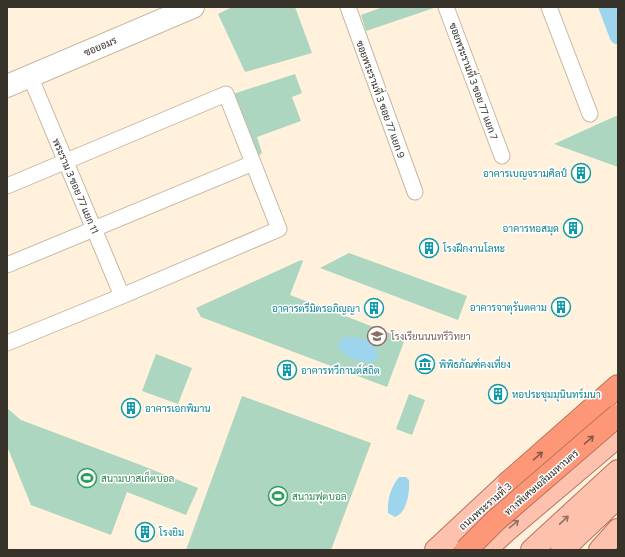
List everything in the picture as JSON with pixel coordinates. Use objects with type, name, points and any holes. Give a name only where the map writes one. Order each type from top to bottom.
[{"type":"highway","points":[[509,482],[618,386]]},
{"type":"highway","name":"ทางพิเศษเฉลิมมหานคร","points":[[466,550],[496,521],[618,415]]},
{"type":"main road","name":"ถนนพระรามที่ 3","points":[[486,550],[508,529],[618,436]]},
{"type":"main road","name":"ถนนพระรามที่ 3","points":[[436,550],[509,482],[587,461]]},
{"type":"main road","points":[[534,548],[618,471]]},
{"type":"main road","points":[[562,550],[618,497]]},
{"type":"main road","points":[[600,550],[618,530]]},
{"type":"street","name":"ซอยอมร","points":[[7,86],[193,7]]},
{"type":"street","name":"ซอยพระรามที่ 3 ซอย 77 แยก 9","points":[[348,7],[415,192]]},
{"type":"street","name":"ซอยพระรามที่ 3 ซอย 77 แยก 7","points":[[446,7],[502,156]]},
{"type":"street","points":[[549,7],[590,114]]},
{"type":"street","name":"พระราม 3 ซอย 77 แยก 11","points":[[30,76],[122,296]]},
{"type":"street","points":[[7,186],[226,94],[279,229],[7,343]]},
{"type":"street","points":[[7,265],[254,163]]},
{"type":"green space","points":[[232,7],[295,7],[312,53],[245,72],[218,14]]},
{"type":"green space","points":[[383,7],[437,7],[366,31],[361,15]]},
{"type":"green space","points":[[295,74],[302,93],[292,97],[301,121],[257,137],[262,153],[257,157],[230,95]]},
{"type":"green space","points":[[618,115],[618,167],[554,144]]},
{"type":"green space","points":[[349,253],[467,296],[458,320],[320,268]]},
{"type":"green space","points":[[301,260],[303,261],[290,295],[405,339],[387,387],[201,317],[196,308]]},
{"type":"green space","points":[[156,354],[192,368],[178,404],[142,391]]},
{"type":"green space","points":[[409,394],[425,400],[412,435],[396,429]]},
{"type":"green space","name":"สนามฟุตบอล","points":[[242,396],[371,443],[331,550],[186,550]]},
{"type":"green space","points":[[7,408],[21,420],[198,488],[186,515],[127,492],[111,535],[31,505],[7,446]]},
{"type":"water","points":[[343,337],[363,339],[372,343],[378,354],[377,359],[373,362],[368,362],[357,360],[347,355],[340,349],[338,344]]},
{"type":"water","points":[[399,477],[406,477],[409,480],[409,490],[405,507],[399,515],[395,517],[388,513],[388,503],[392,489]]},
{"type":"waterway","points":[[607,7],[618,36]]},
{"type":"place","name":"อาคารเบญจรามศิลป์","points":[[581,173]]},
{"type":"place","name":"อาคารหอสมุด","points":[[573,228]]},
{"type":"place","name":"โรงฝึกงานโลหะ","points":[[429,248]]},
{"type":"place","name":"อาคารจาตุรันตคาม","points":[[561,307]]},
{"type":"place","name":"อาคารตรีมิตรอภิญญา","points":[[374,308]]},
{"type":"place","name":"โรงเรียนนนทรีวิทยา","points":[[377,336]]},
{"type":"place","name":"พิพิธภัณฑ์คงเที่ยง","points":[[425,364]]},
{"type":"place","name":"อาคารทวีกานต์สถิต","points":[[287,370]]},
{"type":"place","name":"หอประชุมมุนินทร์มนา","points":[[498,394]]},
{"type":"place","name":"อาคารเอกพิมาน","points":[[131,408]]},
{"type":"place","name":"สนามบาสเก็ตบอล","points":[[87,478]]},
{"type":"place","name":"สนามฟุตบอล","points":[[278,496]]},
{"type":"place","name":"โรงยิม","points":[[145,532]]}]
